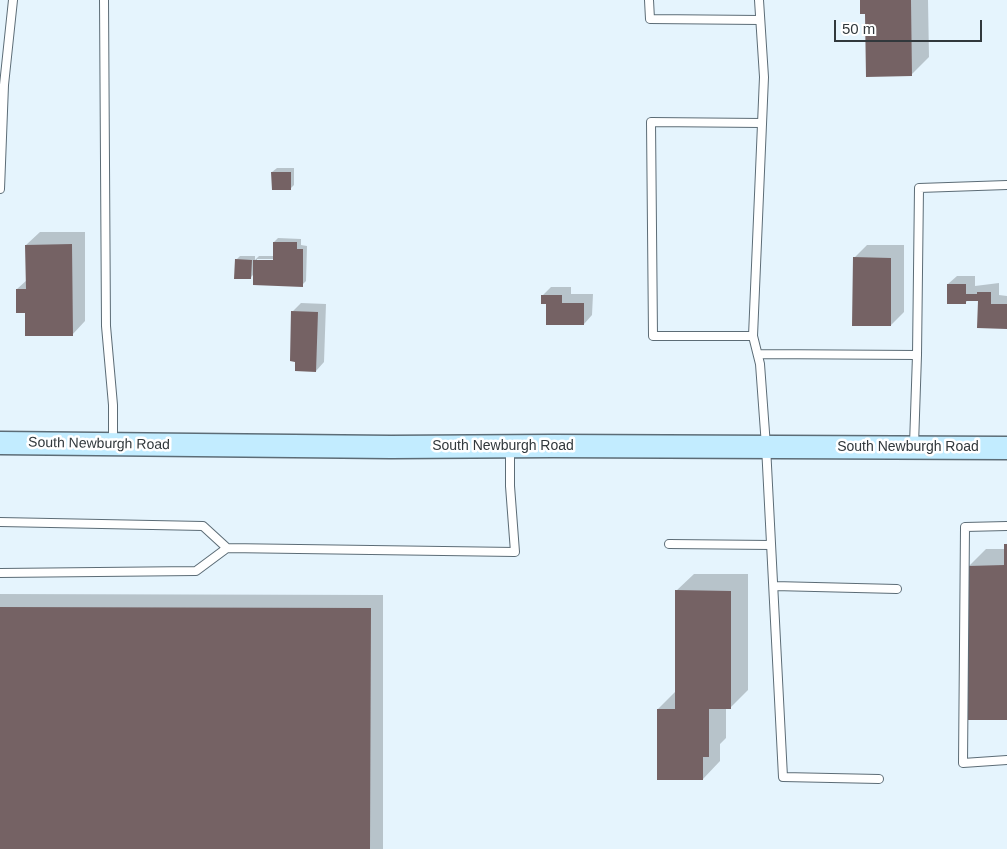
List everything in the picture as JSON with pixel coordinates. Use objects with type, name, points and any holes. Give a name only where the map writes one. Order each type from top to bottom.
[{"type":"main road","name":"South Newburgh Road","points":[[0,443],[391,447],[766,446],[1007,448]]},
{"type":"lane","points":[[0,190],[4,85],[13,0]]},
{"type":"lane","points":[[104,0],[106,326],[114,444]]},
{"type":"lane","points":[[649,0],[650,19],[760,20]]},
{"type":"lane","points":[[759,0],[764,77],[753,336],[760,364],[766,446],[783,777],[879,779]]},
{"type":"lane","points":[[753,336],[653,336],[651,122],[762,123]]},
{"type":"lane","points":[[914,447],[919,188],[1007,185]]},
{"type":"lane","points":[[758,354],[917,355]]},
{"type":"lane","points":[[0,574],[196,571],[227,548],[516,552],[510,486],[510,446]]},
{"type":"lane","points":[[0,522],[203,526],[227,548]]},
{"type":"lane","points":[[1007,526],[965,527],[962,763],[1007,760]]},
{"type":"lane","points":[[669,544],[771,545]]},
{"type":"lane","points":[[774,586],[897,589]]},
{"type":"building","points":[[860,0],[911,0],[912,76],[866,77],[865,14],[860,14]]},
{"type":"building","points":[[271,172],[291,172],[291,190],[272,190]]},
{"type":"building","points":[[273,242],[297,242],[297,249],[303,249],[303,287],[253,285],[253,260],[273,260]]},
{"type":"building","points":[[72,244],[73,336],[25,336],[25,313],[16,313],[16,289],[26,289],[25,245]]},
{"type":"building","points":[[853,257],[891,258],[891,326],[852,326]]},
{"type":"building","points":[[235,259],[252,260],[251,279],[234,279]]},
{"type":"building","points":[[947,284],[966,284],[966,294],[991,292],[991,304],[1007,304],[1007,329],[977,328],[978,301],[966,301],[966,304],[947,304]]},
{"type":"building","points":[[541,295],[562,295],[562,303],[584,303],[584,325],[546,325],[546,304],[541,304]]},
{"type":"building","points":[[291,311],[318,312],[316,372],[295,371],[295,362],[290,361]]},
{"type":"building","points":[[1004,544],[1007,544],[1007,720],[968,720],[968,566],[1004,565]]},
{"type":"building","points":[[675,590],[731,591],[731,709],[709,709],[709,757],[703,757],[703,780],[657,780],[657,709],[675,709]]},
{"type":"building","points":[[0,607],[371,608],[370,849],[0,849]]}]
